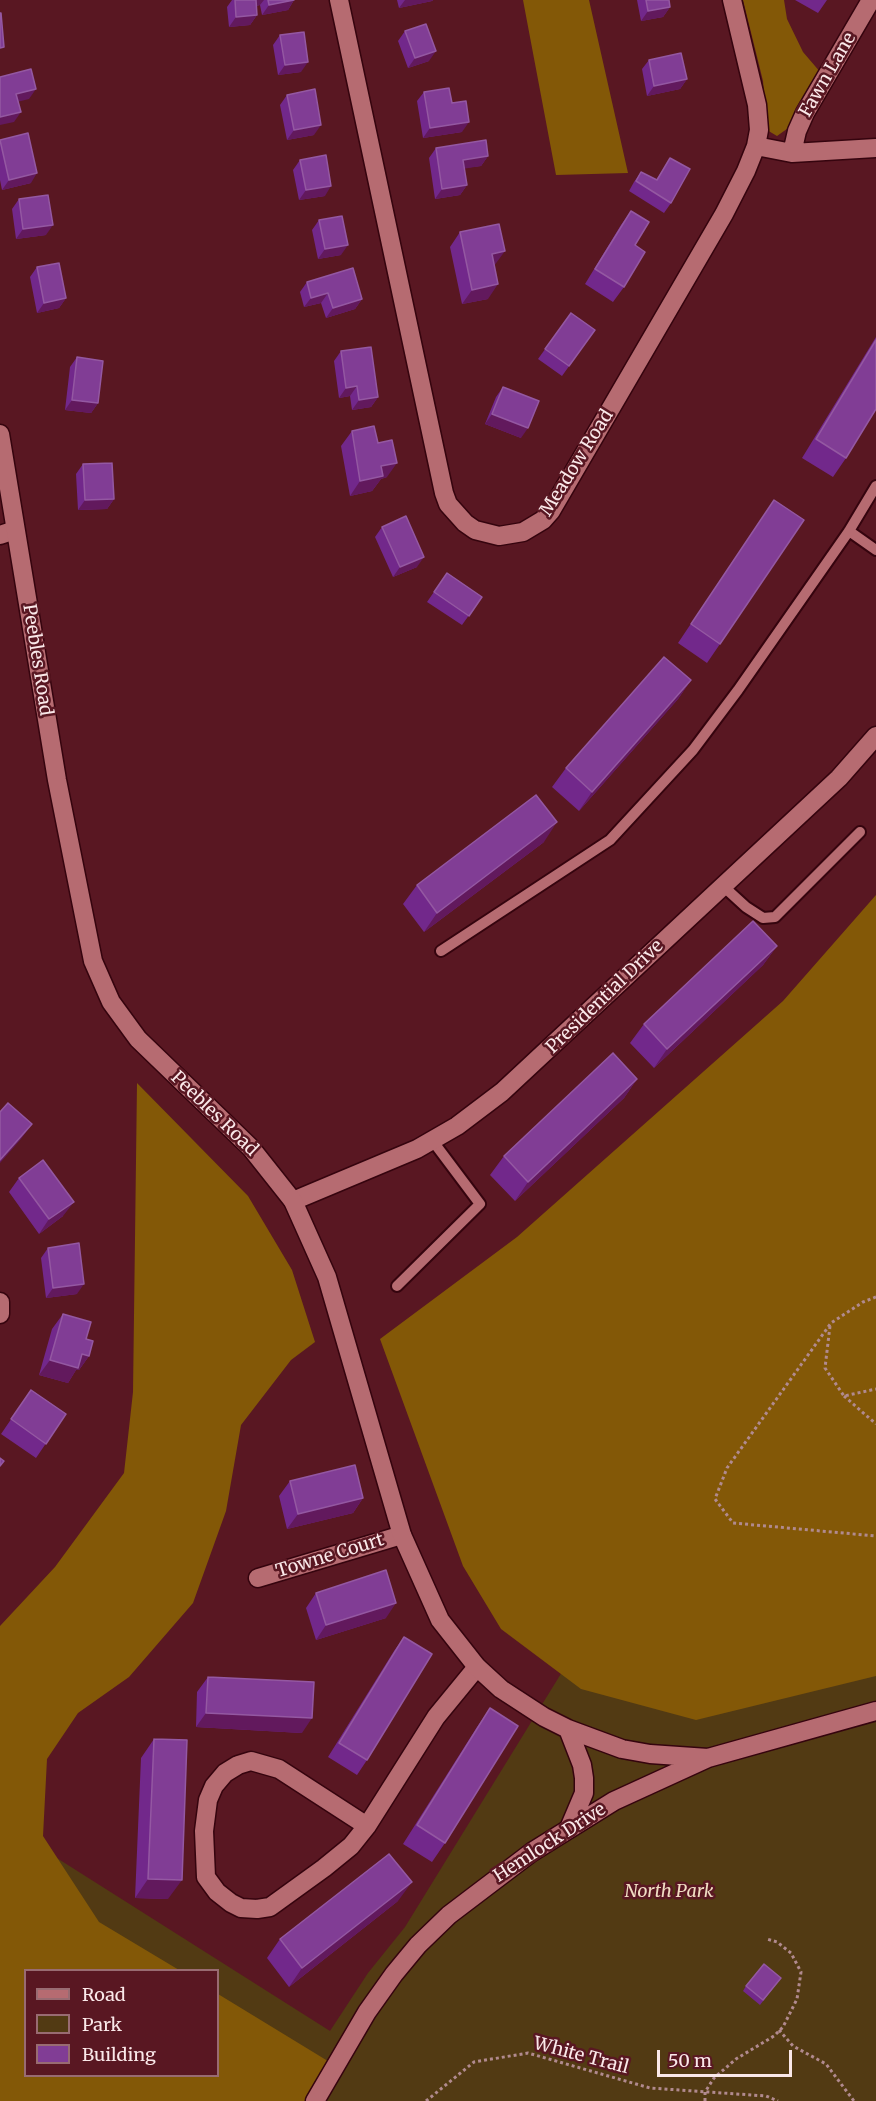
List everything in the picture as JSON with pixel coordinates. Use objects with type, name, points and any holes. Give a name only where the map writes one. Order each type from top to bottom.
[{"type":"street","name":"Meadow Road","points":[[339,0],[444,492],[456,515],[470,527],[487,534],[511,535],[523,532],[543,520],[551,511],[724,214],[756,147],[759,130],[757,105],[732,0]]},
{"type":"street","name":"Fawn Lane","points":[[792,153],[797,131],[805,113],[871,0]]},
{"type":"street","points":[[756,147],[792,153],[876,148]]},
{"type":"street","name":"Peebles Road","points":[[0,434],[8,533],[86,937],[102,983],[111,1002],[138,1039],[245,1142],[293,1201],[327,1277],[402,1534],[440,1620],[477,1667],[501,1689],[567,1729],[622,1749],[650,1754],[708,1758]]},
{"type":"street","name":"Presidential Drive","points":[[293,1201],[432,1140],[479,1110],[523,1074],[839,778],[876,736]]},
{"type":"street","points":[[0,1302],[0,1314]]},
{"type":"street","name":"Towne Court","points":[[258,1578],[402,1534]]},
{"type":"street","points":[[367,1826],[279,1769],[251,1761],[238,1765],[225,1773],[214,1786],[208,1800],[204,1831],[206,1876],[217,1892],[241,1908],[270,1907],[324,1868],[351,1846],[367,1826],[436,1717],[477,1667]]},
{"type":"street","name":"Hemlock Drive","points":[[315,2101],[367,2012],[418,1945],[489,1883],[570,1826],[614,1801],[708,1758],[876,1711]]},
{"type":"street","points":[[567,1729],[582,1765],[584,1778],[584,1792],[570,1826]]},
{"type":"lane","points":[[441,951],[610,840],[693,750],[738,690],[849,531],[876,486]]},
{"type":"lane","points":[[849,531],[876,550]]},
{"type":"lane","points":[[723,886],[746,907],[763,918],[775,916],[860,832]]},
{"type":"lane","points":[[398,1286],[480,1204],[432,1140]]},
{"type":"path","points":[[876,1297],[863,1302],[831,1323],[727,1468],[715,1499],[733,1523],[876,1536]]},
{"type":"path","points":[[831,1323],[825,1368],[844,1396],[876,1424]]},
{"type":"path","points":[[844,1396],[876,1389]]},
{"type":"path","points":[[705,2101],[705,2092],[714,2078],[736,2059],[779,2030],[797,1999],[801,1972],[791,1953],[777,1942],[767,1940]]},
{"type":"path","points":[[779,2030],[793,2046],[826,2064],[854,2101]]},
{"type":"path","name":"White Trail","points":[[426,2101],[474,2062],[528,2053],[651,2088],[766,2096],[778,2101]]},
{"type":"green space","name":"North Park","points":[[876,1162],[876,2101],[0,2101],[0,1822],[330,2031],[368,1973],[405,1927]]},
{"type":"shaded area","points":[[523,0],[589,0],[628,173],[556,175]]},
{"type":"shaded area","points":[[743,0],[784,0],[787,19],[803,52],[821,73],[791,126],[777,136],[767,130],[763,81]]},
{"type":"shaded area","points":[[876,895],[876,1676],[696,1720],[581,1689],[501,1629],[463,1566],[380,1339],[517,1237],[783,1001]]},
{"type":"shaded area","points":[[137,1083],[248,1196],[292,1270],[315,1342],[291,1360],[241,1425],[226,1511],[193,1603],[129,1677],[78,1713],[47,1759],[43,1836],[99,1922],[177,1969],[24,1969],[24,2077],[219,2077],[219,1995],[336,2066],[315,2101],[0,2101],[0,1626],[55,1567],[124,1473],[133,1392]]},
{"type":"building","points":[[235,0],[256,0],[257,15],[236,17]]},
{"type":"building","points":[[268,0],[294,0],[269,5]]},
{"type":"building","points":[[646,0],[669,0],[670,7],[648,11]]},
{"type":"building","points":[[0,13],[4,47],[0,48]]},
{"type":"building","points":[[426,24],[436,51],[415,58],[405,31]]},
{"type":"building","points":[[304,32],[308,62],[285,65],[280,35]]},
{"type":"building","points":[[681,53],[687,79],[654,86],[649,60]]},
{"type":"building","points":[[31,69],[36,89],[16,94],[21,112],[0,117],[0,77]]},
{"type":"building","points":[[449,88],[452,103],[466,101],[469,122],[430,128],[424,92]]},
{"type":"building","points":[[315,89],[321,125],[294,130],[287,95]]},
{"type":"building","points":[[28,133],[37,173],[9,180],[0,140]]},
{"type":"building","points":[[486,140],[488,156],[463,160],[467,185],[442,189],[436,148]]},
{"type":"building","points":[[326,155],[331,186],[306,190],[300,160]]},
{"type":"building","points":[[670,158],[690,169],[671,203],[636,181],[641,172],[657,180]]},
{"type":"building","points":[[48,195],[53,225],[23,229],[19,199]]},
{"type":"building","points":[[631,211],[649,222],[635,245],[645,252],[624,287],[595,269]]},
{"type":"building","points":[[342,216],[348,245],[325,249],[319,220]]},
{"type":"building","points":[[499,224],[505,251],[492,254],[498,284],[472,290],[460,232]]},
{"type":"building","points":[[59,263],[66,298],[44,303],[37,267]]},
{"type":"building","points":[[353,268],[362,299],[333,308],[328,293],[311,298],[307,282]]},
{"type":"building","points":[[571,313],[595,330],[569,366],[545,349]]},
{"type":"building","points":[[876,340],[876,409],[846,458],[816,439]]},
{"type":"building","points":[[371,347],[378,397],[359,400],[357,386],[346,388],[341,351]]},
{"type":"building","points":[[77,357],[103,361],[98,403],[72,400]]},
{"type":"building","points":[[503,387],[539,401],[528,428],[492,414]]},
{"type":"building","points":[[374,426],[378,443],[392,440],[397,463],[381,466],[383,476],[360,481],[352,431]]},
{"type":"building","points":[[112,463],[114,499],[85,500],[83,464]]},
{"type":"building","points":[[774,500],[804,520],[720,644],[691,624]]},
{"type":"building","points":[[406,516],[424,557],[400,567],[382,527]]},
{"type":"building","points":[[447,573],[482,597],[469,616],[434,592]]},
{"type":"building","points":[[664,657],[691,680],[592,792],[566,768]]},
{"type":"building","points":[[536,795],[557,822],[437,913],[417,885]]},
{"type":"building","points":[[753,921],[777,946],[667,1049],[644,1024]]},
{"type":"building","points":[[613,1053],[637,1079],[528,1182],[504,1156]]},
{"type":"building","points":[[8,1103],[32,1124],[0,1160],[0,1112]]},
{"type":"building","points":[[43,1160],[74,1202],[49,1219],[19,1178]]},
{"type":"building","points":[[79,1243],[84,1284],[53,1288],[48,1248]]},
{"type":"building","points":[[63,1314],[91,1322],[86,1339],[93,1341],[89,1356],[82,1354],[78,1368],[50,1360]]},
{"type":"building","points":[[31,1390],[66,1414],[46,1444],[11,1419]]},
{"type":"building","points":[[355,1465],[363,1498],[298,1514],[290,1481]]},
{"type":"building","points":[[386,1570],[396,1603],[326,1625],[316,1593]]},
{"type":"building","points":[[404,1637],[432,1654],[367,1760],[339,1743]]},
{"type":"building","points":[[208,1677],[314,1682],[312,1718],[206,1713]]},
{"type":"building","points":[[490,1708],[518,1726],[445,1843],[417,1825]]},
{"type":"building","points":[[154,1739],[187,1740],[182,1880],[148,1879]]},
{"type":"building","points":[[389,1854],[412,1882],[302,1968],[280,1939]]},
{"type":"building","points":[[764,1964],[781,1978],[763,2000],[746,1986]]}]
